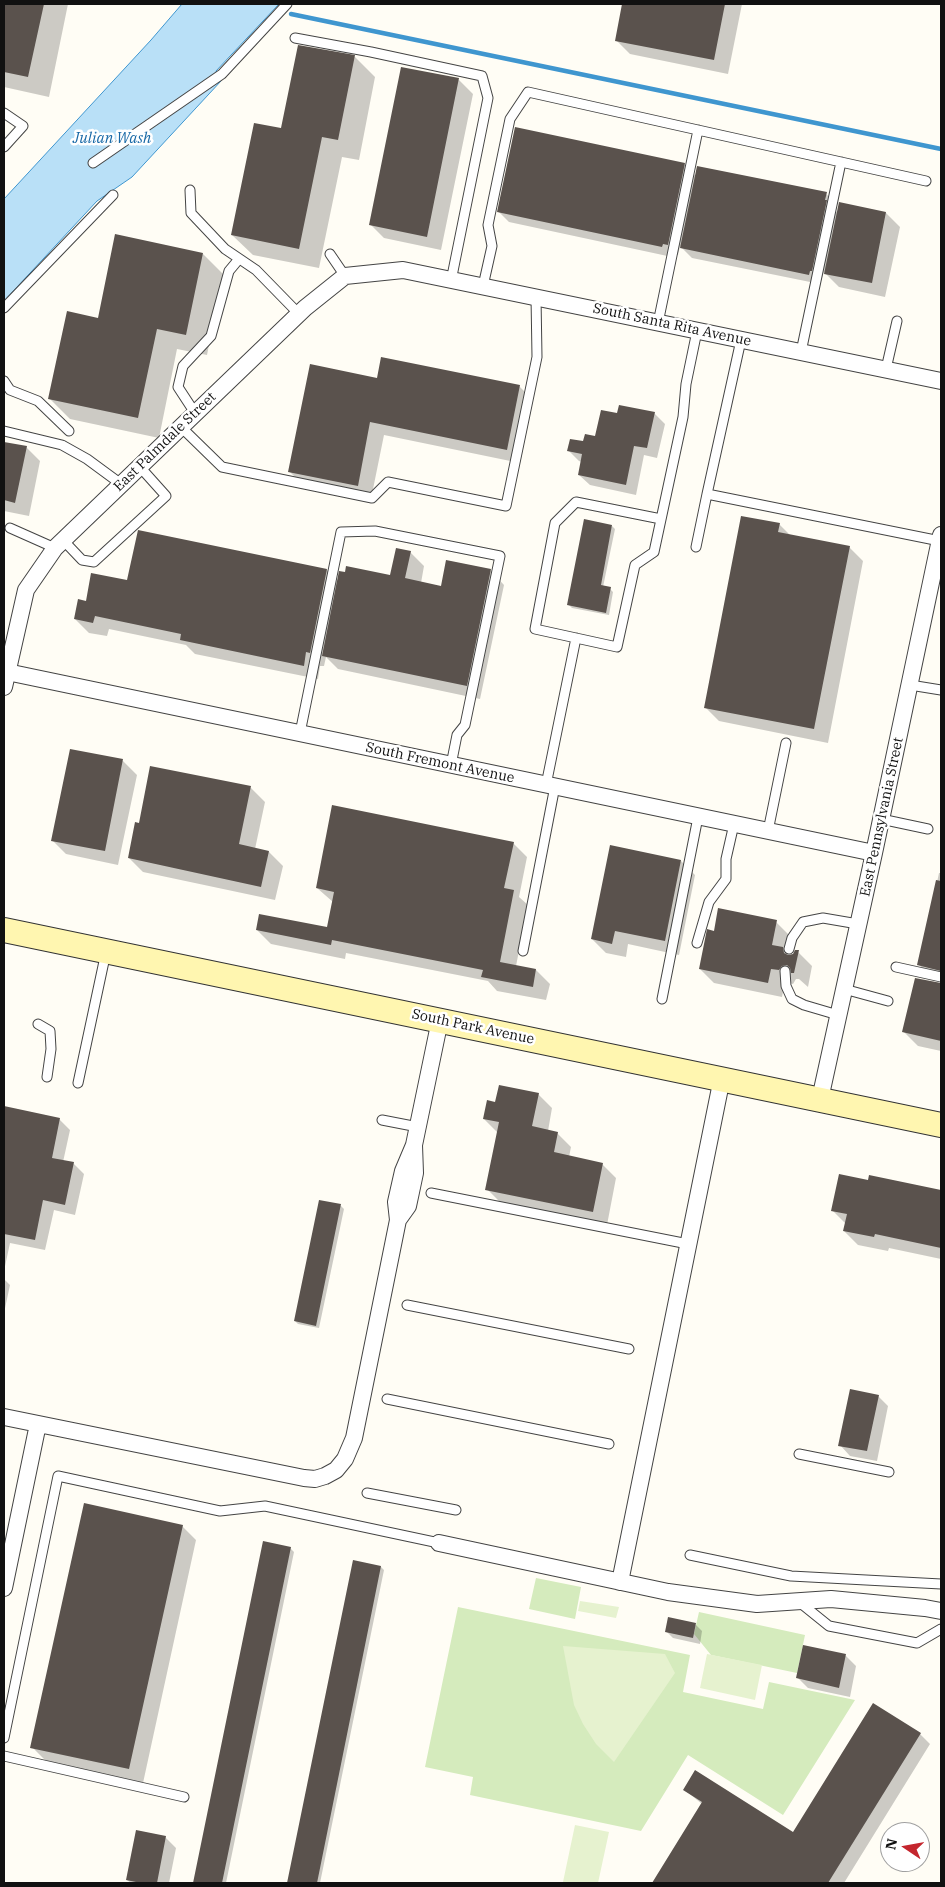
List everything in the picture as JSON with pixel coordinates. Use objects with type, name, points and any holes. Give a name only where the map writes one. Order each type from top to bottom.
[{"type":"main road","name":"South Park Avenue","points":[[4,930],[820,1098],[941,1125]]},
{"type":"street","name":"South Santa Rita Avenue","points":[[345,276],[403,270],[941,381]]},
{"type":"street","name":"East Palmdale Street","points":[[5,677],[8,645],[26,590],[59,544],[299,314],[345,276]]},
{"type":"street","name":"East Pennsylvania Street","points":[[820,1098],[910,685],[936,591],[941,538]]},
{"type":"street","name":"South Fremont Avenue","points":[[5,677],[300,733],[874,854]]},
{"type":"street","points":[[4,1417],[304,1478],[315,1479],[336,1470],[345,1459],[354,1438],[398,1220],[396,1202],[398,1192],[403,1171],[414,1145],[440,1020]]},
{"type":"street","points":[[620,1582],[722,1078]]},
{"type":"street","points":[[4,1588],[38,1424]]},
{"type":"street","points":[[439,1543],[668,1592],[757,1604],[831,1599],[941,1611]]},
{"type":"lane","points":[[93,163],[222,74],[287,4]]},
{"type":"lane","points":[[295,38],[482,76],[488,98],[452,281]]},
{"type":"lane","points":[[483,286],[492,246],[488,225],[510,119],[528,92],[926,181]]},
{"type":"lane","points":[[4,113],[23,126],[4,147]]},
{"type":"lane","points":[[658,322],[698,130]]},
{"type":"lane","points":[[800,352],[841,162]]},
{"type":"lane","points":[[190,190],[192,213],[224,249],[256,270],[299,314]]},
{"type":"lane","points":[[4,308],[113,195]]},
{"type":"lane","points":[[330,254],[345,276]]},
{"type":"lane","points":[[195,413],[178,387],[183,366],[210,336],[230,271],[239,258]]},
{"type":"lane","points":[[181,427],[222,467],[372,498],[388,482],[506,506],[537,357],[536,298]]},
{"type":"lane","points":[[886,369],[897,321]]},
{"type":"lane","points":[[661,519],[576,502],[556,522],[535,629],[617,646],[635,565],[654,552],[683,417],[686,384],[698,331]]},
{"type":"lane","points":[[696,547],[741,340]]},
{"type":"lane","points":[[4,381],[10,390],[38,401],[69,431]]},
{"type":"lane","points":[[4,431],[62,445],[88,458],[121,484]]},
{"type":"lane","points":[[10,528],[59,544],[82,560],[94,562],[166,496],[140,467]]},
{"type":"lane","points":[[707,494],[941,538]]},
{"type":"lane","points":[[300,733],[341,532],[375,531],[500,556],[465,725],[457,736],[451,765]]},
{"type":"lane","points":[[523,951],[576,638]]},
{"type":"lane","points":[[910,685],[941,690]]},
{"type":"lane","points":[[768,831],[786,743]]},
{"type":"lane","points":[[662,999],[698,816]]},
{"type":"lane","points":[[881,819],[928,829]]},
{"type":"lane","points":[[697,943],[708,902],[726,879],[726,859],[734,824]]},
{"type":"lane","points":[[789,949],[792,938],[803,922],[823,918],[858,924]]},
{"type":"lane","points":[[78,1083],[106,951]]},
{"type":"lane","points":[[896,967],[941,977]]},
{"type":"lane","points":[[785,971],[786,986],[792,999],[804,1005],[838,1015]]},
{"type":"lane","points":[[844,988],[888,1001]]},
{"type":"lane","points":[[38,1024],[50,1031],[52,1049],[47,1077]]},
{"type":"lane","points":[[382,1120],[418,1127]]},
{"type":"lane","points":[[431,1193],[688,1244]]},
{"type":"lane","points":[[407,1305],[629,1349]]},
{"type":"lane","points":[[387,1399],[609,1444]]},
{"type":"lane","points":[[799,1454],[889,1472]]},
{"type":"lane","points":[[4,1738],[58,1476],[220,1511],[264,1506],[439,1543]]},
{"type":"lane","points":[[367,1493],[456,1510]]},
{"type":"lane","points":[[690,1555],[791,1576],[941,1584]]},
{"type":"lane","points":[[798,1601],[829,1626],[917,1644],[941,1629]]},
{"type":"lane","points":[[4,1756],[184,1798]]},
{"type":"green space","points":[[536,1578],[581,1587],[575,1619],[529,1609]]},
{"type":"green space","points":[[580,1601],[619,1607],[616,1618],[578,1611]]},
{"type":"green space","points":[[458,1607],[690,1655],[683,1692],[763,1709],[769,1682],[855,1700],[783,1815],[688,1755],[641,1831],[470,1795],[473,1777],[425,1767]]},
{"type":"green space","points":[[699,1612],[805,1635],[797,1673],[711,1655],[694,1634]]},
{"type":"green space","points":[[563,1646],[665,1654],[675,1673],[614,1762],[596,1744],[574,1705]]},
{"type":"green space","points":[[707,1654],[762,1665],[755,1700],[700,1688]]},
{"type":"green space","points":[[575,1825],[609,1832],[598,1883],[563,1882]]},
{"type":"water","name":"Julian Wash","points":[[182,4],[279,4],[216,71],[221,81],[132,177],[97,201],[4,301],[4,199]]},
{"type":"building","points":[[4,4],[44,4],[28,77],[4,72]]},
{"type":"building","points":[[622,4],[725,4],[714,60],[615,41]]},
{"type":"building","points":[[298,45],[355,55],[338,140],[322,137],[299,249],[231,235],[254,123],[281,128]]},
{"type":"building","points":[[401,67],[459,78],[427,237],[369,225]]},
{"type":"building","points":[[515,127],[685,163],[668,245],[663,244],[662,247],[497,212]]},
{"type":"building","points":[[697,166],[827,192],[812,271],[810,271],[809,275],[680,248]]},
{"type":"building","points":[[839,202],[886,212],[872,283],[824,274]]},
{"type":"building","points":[[115,234],[203,253],[186,335],[157,329],[138,418],[48,399],[67,311],[98,318]]},
{"type":"building","points":[[381,357],[520,385],[507,450],[370,422],[358,486],[288,472],[310,364],[377,378]]},
{"type":"building","points":[[619,405],[655,412],[647,448],[634,446],[626,485],[578,475],[582,454],[567,451],[570,439],[583,441],[585,434],[595,436],[601,410],[617,413]]},
{"type":"building","points":[[4,442],[27,446],[15,503],[4,500]]},
{"type":"building","points":[[741,516],[780,523],[778,532],[850,546],[814,729],[704,708]]},
{"type":"building","points":[[584,519],[612,525],[601,585],[611,587],[606,613],[567,605]]},
{"type":"building","points":[[138,530],[327,569],[310,653],[306,652],[304,666],[180,640],[181,634],[95,616],[93,623],[74,619],[78,599],[86,601],[91,573],[127,580]]},
{"type":"building","points":[[396,548],[411,551],[405,578],[441,586],[446,560],[491,569],[467,686],[322,656],[339,571],[345,572],[346,566],[390,575]]},
{"type":"building","points":[[70,749],[123,759],[105,851],[51,841]]},
{"type":"building","points":[[150,766],[251,786],[239,844],[269,851],[261,887],[128,858],[135,822],[139,823]]},
{"type":"building","points":[[332,805],[514,842],[504,888],[514,890],[500,962],[536,969],[533,987],[481,977],[483,970],[332,940],[331,945],[256,930],[259,914],[327,927],[334,892],[316,888]]},
{"type":"building","points":[[610,845],[681,860],[665,941],[615,931],[612,944],[591,939]]},
{"type":"building","points":[[936,880],[941,881],[941,971],[917,965]]},
{"type":"building","points":[[718,908],[777,920],[772,945],[783,947],[784,953],[788,955],[793,954],[795,950],[799,950],[794,973],[791,973],[787,965],[782,966],[779,970],[771,969],[768,983],[699,969],[707,929],[714,931]]},
{"type":"building","points":[[915,978],[941,983],[941,1041],[902,1032]]},
{"type":"building","points":[[499,1085],[539,1093],[532,1126],[558,1132],[554,1152],[603,1163],[593,1212],[485,1190],[499,1122],[483,1119],[487,1100],[495,1102]]},
{"type":"building","points":[[4,1106],[60,1118],[52,1158],[74,1162],[65,1205],[43,1200],[35,1240],[4,1234]]},
{"type":"building","points":[[839,1174],[868,1180],[869,1175],[941,1190],[941,1248],[875,1234],[874,1237],[843,1231],[847,1214],[831,1211]]},
{"type":"building","points":[[319,1200],[341,1204],[316,1326],[294,1321]]},
{"type":"building","points":[[850,1389],[879,1395],[867,1451],[838,1446]]},
{"type":"building","points":[[84,1503],[183,1525],[129,1769],[30,1748]]},
{"type":"building","points":[[263,1541],[291,1547],[222,1883],[193,1883]]},
{"type":"building","points":[[353,1560],[381,1566],[317,1883],[287,1883]]},
{"type":"building","points":[[668,1617],[696,1623],[693,1638],[665,1632]]},
{"type":"building","points":[[803,1645],[846,1654],[839,1688],[796,1678]]},
{"type":"building","points":[[873,1703],[921,1733],[828,1883],[652,1883],[702,1802],[683,1790],[695,1770],[793,1832]]},
{"type":"building","points":[[136,1830],[166,1836],[157,1883],[141,1883],[126,1880]]},
{"type":"waterway","points":[[291,14],[941,149]]}]
